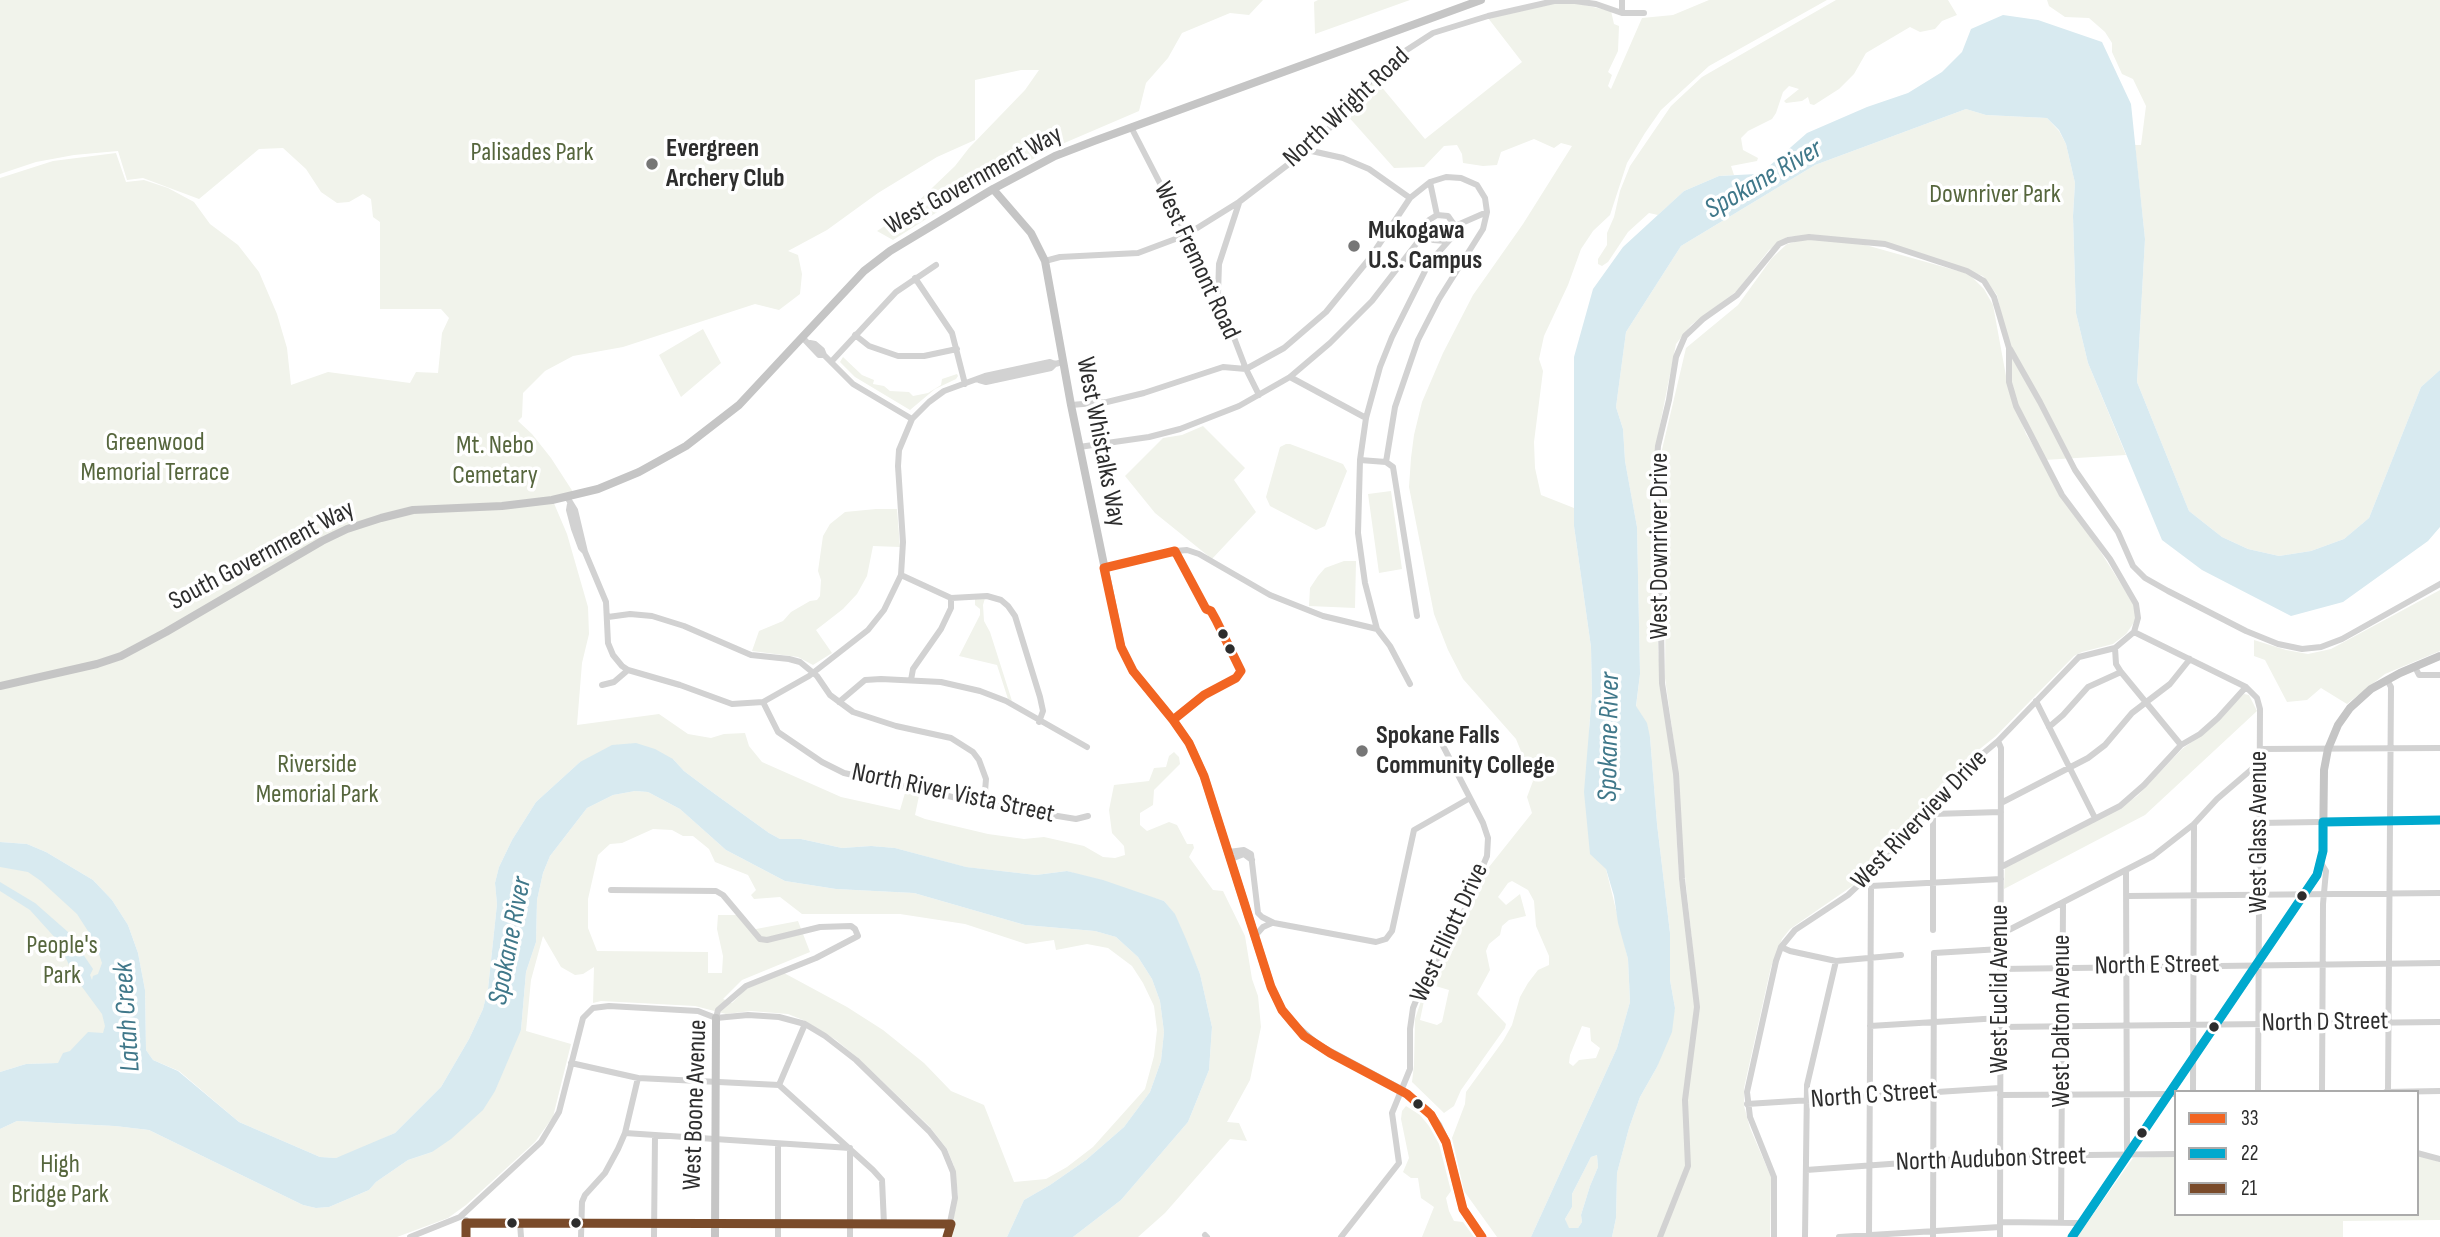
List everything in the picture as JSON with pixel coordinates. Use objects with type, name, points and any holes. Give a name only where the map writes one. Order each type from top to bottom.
[{"type":"main road","name":"West Government Way","points":[[552,500],[568,501],[621,480],[686,446],[739,405],[864,271],[890,251],[1055,156],[1481,0]]},
{"type":"main road","points":[[1009,181],[1005,196],[1010,208]]},
{"type":"main road","name":"West Whistalks Way","points":[[994,191],[1031,233],[1045,261],[1059,363],[1071,405],[1121,647],[1133,671],[1189,743],[1204,776],[1271,987],[1282,1010],[1293,1024],[1330,1054],[1403,1091],[1424,1107],[1446,1142],[1463,1209],[1482,1237]]},
{"type":"main road","points":[[972,202],[992,199],[1010,208]]},
{"type":"main road","name":"South Government Way","points":[[0,686],[121,656],[322,541],[371,521],[413,510],[502,506],[552,500]]},
{"type":"main road","points":[[2175,1090],[2194,1057],[2305,894],[2322,863],[2324,770],[2334,731],[2350,708],[2366,693],[2387,680],[2440,656]]},
{"type":"main road","name":"West Boone Avenue","points":[[715,1237],[716,1018]]},
{"type":"main road","points":[[2072,1237],[2173,1094]]},
{"type":"street","points":[[1622,0],[1622,13]]},
{"type":"street","name":"North Wright Road","points":[[1045,261],[1060,257],[1138,253],[1186,235],[1239,202],[1307,150],[1350,108],[1379,73],[1402,52],[1433,33],[1488,16],[1554,1],[1597,4],[1622,13],[1644,13]]},
{"type":"street","name":"West Fremont Road","points":[[1131,127],[1218,296],[1259,395]]},
{"type":"street","points":[[1307,150],[1343,158],[1369,169],[1410,198]]},
{"type":"street","points":[[1071,405],[1107,402],[1144,393],[1223,367],[1246,369],[1284,348],[1326,312],[1370,258],[1410,198],[1430,182],[1446,177],[1461,178],[1477,184],[1485,198],[1487,212],[1483,229],[1439,299],[1418,340],[1395,407],[1386,462]]},
{"type":"street","points":[[1430,182],[1437,215]]},
{"type":"street","points":[[1218,296],[1219,264],[1239,202]]},
{"type":"street","points":[[1455,226],[1487,212]]},
{"type":"street","points":[[1079,447],[1149,437],[1180,429],[1232,409],[1290,377],[1330,343],[1372,301],[1426,230],[1429,220],[1437,215],[1448,216],[1455,226],[1453,236],[1429,263],[1380,367],[1366,418],[1360,460],[1358,533],[1365,583],[1377,629],[1390,646],[1410,684]]},
{"type":"street","points":[[1426,230],[1433,240],[1446,241]]},
{"type":"street","name":"West Downriver Drive","points":[[1660,1237],[1688,1166],[1685,1100],[1697,1007],[1681,866],[1676,774],[1662,683],[1656,459],[1679,346],[1692,327],[1745,287],[1779,244],[1788,240],[1809,237],[1885,244],[1977,275],[1989,287],[1994,297],[2009,348],[2009,382],[2016,406],[2062,495],[2109,559],[2136,604],[2138,618],[2134,632]]},
{"type":"street","points":[[831,362],[896,292],[936,265]]},
{"type":"street","points":[[915,278],[951,333],[965,384]]},
{"type":"street","points":[[855,335],[869,346],[898,356],[924,356],[957,349]]},
{"type":"street","points":[[802,337],[819,355],[824,355],[861,389],[912,419]]},
{"type":"street","points":[[2009,348],[2075,470],[2118,531],[2137,572],[2205,610],[2278,644],[2312,649],[2350,635],[2440,584]]},
{"type":"street","points":[[568,501],[581,548],[602,590],[608,617],[610,649],[616,661],[628,670],[732,704],[763,702],[813,673],[868,630],[884,610],[901,575],[904,542],[899,450],[912,419],[944,391],[979,380],[986,382],[1043,370],[1059,363]]},
{"type":"street","points":[[2009,382],[2013,376],[2024,375]]},
{"type":"street","points":[[1290,377],[1366,418]]},
{"type":"street","points":[[1360,460],[1386,462],[1393,467],[1417,616]]},
{"type":"street","points":[[1104,568],[1187,550],[1199,554],[1270,595],[1323,616],[1377,629]]},
{"type":"street","points":[[901,575],[951,598],[994,597],[1009,606],[1015,616],[1040,697],[1043,711],[1039,722]]},
{"type":"street","points":[[911,680],[913,670],[941,629],[951,608],[951,598]]},
{"type":"street","points":[[608,617],[630,614],[652,616],[669,620],[751,655],[795,660],[813,673],[830,695],[853,712],[951,738],[973,752],[986,779],[984,804]]},
{"type":"street","points":[[2001,867],[2120,806],[2144,785],[2181,745],[2200,734],[2218,718],[2246,687],[2134,632],[2115,648],[2116,664],[2181,745]]},
{"type":"street","name":"West Riverview Drive","points":[[1774,1237],[1774,1177],[1753,1127],[1747,1104],[1748,1080],[1781,947],[1795,930],[1848,895],[1864,881],[1931,812],[1955,777],[1998,741],[2079,657],[2115,648]]},
{"type":"street","points":[[2001,803],[2088,758],[2105,745],[2132,713],[2170,684],[2190,659]]},
{"type":"street","points":[[2415,667],[2419,675],[2440,675]]},
{"type":"street","points":[[601,685],[614,682],[628,670]]},
{"type":"street","points":[[2049,727],[2088,687],[2122,672]]},
{"type":"street","points":[[839,702],[865,680],[881,678],[941,682],[980,691],[1006,701],[1087,747]]},
{"type":"street","points":[[2387,680],[2390,687],[2388,1090]]},
{"type":"street","name":"West Glass Avenue","points":[[2246,687],[2257,698],[2260,709],[2258,1090]]},
{"type":"street","points":[[2036,701],[2095,818]]},
{"type":"street","name":"North River Vista Street","points":[[763,702],[778,732],[822,762],[844,773],[984,804],[1076,819],[1088,816]]},
{"type":"street","name":"West Euclid Avenue","points":[[1998,741],[2001,748],[2000,1237]]},
{"type":"street","name":"West Elliott Drive","points":[[1341,1237],[1399,1163],[1392,1115],[1410,1069],[1410,1024],[1418,994],[1451,940],[1487,856],[1487,832],[1441,742]]},
{"type":"street","points":[[2260,749],[2440,748]]},
{"type":"street","points":[[2001,934],[2153,856],[2194,824],[2217,799],[2260,763]]},
{"type":"street","points":[[1230,856],[1238,850],[1249,851],[1258,913],[1274,923],[1376,942],[1386,939],[1392,931],[1414,830],[1471,799]]},
{"type":"street","points":[[1933,930],[1931,812],[2001,812]]},
{"type":"street","points":[[2259,823],[2440,820]]},
{"type":"street","points":[[2193,1090],[2194,824]]},
{"type":"street","points":[[2322,863],[2326,871],[2322,965],[2322,1090]]},
{"type":"street","points":[[2126,871],[2127,1156]]},
{"type":"street","points":[[1864,881],[1871,886],[2001,879]]},
{"type":"street","points":[[1869,1236],[1871,886]]},
{"type":"street","name":"West Boone Avenue","points":[[611,890],[716,891],[723,895],[761,939],[767,940],[820,926],[851,926],[858,936],[816,958],[746,986],[718,1010],[716,1018]]},
{"type":"street","points":[[2128,896],[2440,893]]},
{"type":"street","name":"West Dalton Avenue","points":[[2061,1222],[2063,903]]},
{"type":"street","points":[[1255,936],[1263,927],[1274,923]]},
{"type":"street","points":[[1781,947],[1836,961],[1901,955]]},
{"type":"street","points":[[1933,1234],[1934,953],[2001,949]]},
{"type":"street","points":[[1805,1237],[1807,1086],[1836,961]]},
{"type":"street","name":"North E Street","points":[[2000,969],[2440,963]]},
{"type":"street","points":[[410,1237],[466,1212],[547,1134],[561,1107],[583,1018],[593,1008],[609,1006],[698,1011],[716,1018],[748,1015],[779,1017],[805,1024],[825,1036],[856,1060],[937,1141],[948,1160],[955,1184],[947,1237]]},
{"type":"street","points":[[1870,1026],[2000,1018]]},
{"type":"street","name":"North D Street","points":[[2000,1027],[2440,1022]]},
{"type":"street","points":[[779,1084],[805,1024]]},
{"type":"street","points":[[571,1063],[638,1078],[779,1084],[881,1180],[884,1224]]},
{"type":"street","points":[[581,1237],[582,1202],[609,1166],[625,1133],[638,1078]]},
{"type":"street","points":[[2419,1091],[2440,1091]]},
{"type":"street","name":"North C Street","points":[[1747,1104],[1933,1092],[2173,1094]]},
{"type":"street","points":[[625,1133],[850,1148]]},
{"type":"street","points":[[654,1237],[655,1135]]},
{"type":"street","points":[[778,1144],[778,1237]]},
{"type":"street","points":[[850,1148],[850,1237]]},
{"type":"street","name":"North Audubon Street","points":[[1806,1170],[2001,1157],[2174,1154]]},
{"type":"street","points":[[2419,1154],[2440,1159]]},
{"type":"street","points":[[466,1212],[466,1237]]},
{"type":"street","points":[[466,1223],[951,1224]]},
{"type":"street","points":[[520,1223],[521,1237]]},
{"type":"street","points":[[1839,1237],[1933,1234],[2001,1224],[2081,1223]]},
{"type":"green space","points":[[0,0],[1263,0],[1249,15],[1230,13],[1182,33],[1168,58],[1146,83],[1139,111],[1055,147],[950,204],[893,240],[877,231],[909,210],[955,166],[1025,90],[1039,70],[1021,70],[975,80],[975,140],[937,157],[878,193],[827,230],[788,251],[798,255],[802,274],[800,294],[779,310],[755,304],[623,347],[573,356],[545,371],[523,393],[522,417],[518,421],[551,458],[575,495],[553,501],[567,534],[588,607],[589,634],[582,663],[577,725],[659,714],[688,734],[711,738],[745,733],[749,746],[762,762],[841,797],[900,810],[905,793],[919,796],[915,815],[925,819],[988,834],[1024,839],[1044,837],[1084,846],[1103,857],[1115,858],[1125,855],[1124,846],[1112,833],[1109,810],[1114,785],[1149,781],[1154,768],[1166,767],[1169,756],[1174,752],[1179,757],[1180,764],[1154,790],[1153,805],[1140,813],[1140,825],[1147,831],[1169,822],[1177,825],[1187,844],[1193,844],[1194,848],[1189,857],[1213,890],[1223,891],[1245,936],[1252,979],[1258,996],[1261,1027],[1250,1080],[1227,1122],[1239,1123],[1247,1141],[1230,1139],[1165,1213],[1138,1237],[1073,1237],[1121,1200],[1188,1122],[1209,1070],[1212,1027],[1200,974],[1175,915],[1164,901],[1067,871],[1036,875],[965,867],[895,848],[842,848],[801,839],[780,839],[708,789],[673,759],[580,762],[536,802],[499,867],[495,883],[497,904],[488,989],[483,1009],[441,1087],[395,1133],[347,1155],[336,1158],[320,1157],[239,1122],[179,1071],[153,1060],[146,1050],[145,990],[138,953],[128,925],[112,900],[93,880],[46,852],[27,844],[0,842],[0,178],[53,161],[116,153],[126,182],[144,180],[168,188],[194,202],[210,224],[238,245],[259,272],[277,314],[287,348],[291,385],[328,372],[410,383],[416,372],[438,373],[442,333],[449,318],[441,309],[380,309],[380,222],[373,217],[371,199],[363,194],[349,202],[337,203],[321,192],[306,169],[283,148],[259,149],[199,199],[143,178],[127,180],[118,151],[36,162],[0,174]]},
{"type":"green space","points":[[1410,0],[1315,34],[1314,2]]},
{"type":"green space","points":[[1709,0],[1827,0],[1709,66],[1661,110],[1627,163],[1610,215],[1593,231],[1581,249],[1568,285],[1544,336],[1539,359],[1543,371],[1534,442],[1535,468],[1541,495],[1574,508],[1574,526],[1591,647],[1592,694],[1589,730],[1606,869],[1628,959],[1630,1002],[1617,1048],[1531,1237],[1497,1237],[1464,1191],[1452,1138],[1465,1104],[1466,1092],[1503,1041],[1528,983],[1538,970],[1549,965],[1549,956],[1536,926],[1534,901],[1528,890],[1512,881],[1498,897],[1506,905],[1520,894],[1526,916],[1509,920],[1502,926],[1500,935],[1489,944],[1486,951],[1490,970],[1477,994],[1506,1024],[1505,1028],[1461,1090],[1454,1106],[1444,1113],[1412,1082],[1415,1019],[1422,998],[1442,964],[1489,867],[1532,813],[1527,797],[1533,781],[1516,739],[1463,679],[1448,650],[1434,614],[1409,487],[1414,435],[1422,402],[1443,353],[1473,295],[1523,224],[1572,146],[1561,143],[1554,148],[1534,139],[1501,152],[1497,165],[1483,166],[1463,163],[1457,145],[1444,146],[1424,167],[1394,168],[1346,114],[1375,79],[1425,139],[1522,62],[1488,18],[1553,3],[1575,3],[1611,11],[1614,24],[1619,26],[1618,51],[1608,72],[1612,75],[1608,86],[1611,89],[1642,18],[1673,15]],"holes":[[[1432,985],[1449,990],[1442,1022],[1437,1025],[1420,1020],[1424,1001]],[[1582,1026],[1590,1028],[1591,1041],[1600,1048],[1596,1058],[1579,1060],[1573,1066],[1569,1063],[1570,1055]]]},
{"type":"green space","points":[[1836,0],[1948,0],[1957,15],[1942,21],[1935,29],[1920,32],[1910,27],[1866,53],[1854,74],[1839,89],[1814,105],[1810,104],[1808,97],[1802,101],[1786,103],[1784,101],[1799,89],[1789,86],[1783,92],[1772,119],[1748,131],[1741,138],[1743,150],[1758,158],[1757,161],[1731,166],[1734,175],[1719,176],[1684,191],[1658,215],[1649,213],[1628,232],[1608,262],[1602,266],[1598,264],[1598,259],[1607,245],[1607,233],[1630,166],[1671,106],[1702,77]]},
{"type":"green space","points":[[2047,0],[2440,0],[2440,370],[2421,387],[2369,518],[2344,539],[2311,551],[2279,556],[2248,549],[2222,537],[2189,511],[2137,382],[2145,239],[2135,145],[2141,145],[2146,106],[2133,79],[2122,74],[2112,52],[2112,43],[2105,32],[2089,18],[2065,17],[2049,6]]},
{"type":"green space","name":"Downriver Park","points":[[1966,109],[1986,115],[2047,118],[2066,144],[2075,183],[2073,216],[2076,313],[2088,363],[2126,455],[2044,460],[2018,406],[1997,295],[1983,276],[1886,242],[1809,235],[1787,237],[1769,250],[1737,291],[1691,325],[1676,344],[1655,450],[1658,650],[1672,754],[1679,879],[1695,968],[1681,839],[1677,764],[1665,678],[1666,576],[1660,458],[1686,348],[1738,305],[1772,258],[1787,244],[1806,239],[1862,244],[1969,274],[1984,289],[1993,305],[2008,387],[2026,434],[2133,603],[2136,610],[2135,621],[2126,634],[2113,644],[2074,656],[1996,736],[1956,768],[1908,829],[1858,882],[1790,929],[1782,939],[1771,967],[1744,1088],[1744,1106],[1750,1128],[1771,1177],[1770,1237],[1612,1237],[1616,1218],[1617,1173],[1629,1128],[1640,1097],[1657,1067],[1675,1008],[1670,980],[1670,933],[1650,737],[1636,707],[1640,674],[1637,527],[1625,461],[1623,429],[1616,407],[1626,332],[1681,246],[1815,165]]},
{"type":"green space","points":[[703,329],[721,363],[681,397],[659,355]]},
{"type":"green space","points":[[843,357],[862,375],[874,380],[873,384],[884,386],[890,391],[909,392],[913,396],[928,393],[941,385],[942,379],[957,374],[958,376],[935,389],[910,410],[855,377],[840,362]]},
{"type":"green space","points":[[1203,426],[1245,468],[1234,480],[1256,512],[1212,559],[1155,513],[1125,476],[1163,438],[1182,435]]},
{"type":"green space","points":[[1286,444],[1343,464],[1347,471],[1325,526],[1316,530],[1270,506],[1266,497],[1280,447]]},
{"type":"green space","points":[[1391,491],[1402,569],[1379,573],[1368,494]]},
{"type":"green space","points":[[897,509],[900,547],[873,546],[867,576],[857,594],[816,630],[832,653],[813,665],[798,657],[752,651],[759,631],[783,621],[791,612],[820,596],[821,580],[818,571],[823,536],[830,524],[845,512]]},
{"type":"green space","points":[[1344,561],[1356,561],[1355,608],[1309,606],[1310,588],[1318,576],[1325,568]]},
{"type":"green space","points":[[2440,590],[2440,651],[2385,674],[2347,704],[2321,688],[2307,700],[2287,702],[2265,660],[2254,656],[2254,640],[2308,654],[2331,649]]},
{"type":"green space","points":[[975,598],[985,598],[984,621],[1012,701],[1008,699],[997,665],[959,656],[980,615]]},
{"type":"green space","points":[[2244,694],[2249,695],[2257,711],[2145,815],[2004,889],[2005,867],[2121,807],[2137,796],[2182,749],[2200,736]]},
{"type":"green space","name":"High Bridge Park","points":[[635,791],[648,792],[680,809],[726,850],[785,881],[836,889],[914,893],[1025,925],[1095,931],[1116,937],[1138,957],[1152,979],[1160,1001],[1164,1032],[1161,1061],[1150,1092],[1124,1127],[1086,1160],[1024,1200],[1007,1237],[950,1237],[958,1195],[954,1166],[947,1149],[929,1126],[836,1040],[788,1014],[751,1011],[726,1014],[695,1006],[601,1001],[593,1003],[594,967],[583,974],[575,975],[561,967],[543,936],[531,980],[526,1031],[571,1044],[553,1117],[535,1142],[448,1218],[397,1237],[0,1237],[0,1129],[17,1121],[149,1130],[303,1205],[316,1208],[329,1207],[369,1190],[408,1160],[432,1152],[521,1030],[526,972],[536,942],[537,900],[550,856],[587,808],[613,795]],"holes":[[[653,829],[672,830],[683,836],[693,836],[709,849],[715,862],[748,875],[756,890],[751,895],[754,899],[780,897],[802,914],[900,914],[965,924],[1026,944],[1054,940],[1056,950],[1087,944],[1108,948],[1132,966],[1154,1006],[1157,1030],[1154,1056],[1145,1089],[1093,1147],[1067,1167],[1046,1179],[1014,1182],[984,1105],[951,1091],[924,1063],[883,1030],[847,1007],[784,973],[746,989],[732,1003],[723,999],[742,980],[810,952],[798,921],[751,930],[737,915],[718,915],[717,929],[723,956],[722,973],[708,973],[708,952],[597,951],[588,928],[588,899],[598,855],[610,844],[622,843]]]},
{"type":"green space","name":"People's Park","points":[[0,851],[101,896],[130,1061],[26,1064],[0,1072]]},
{"type":"green space","points":[[1406,1106],[1420,1115],[1439,1144],[1451,1191],[1446,1198],[1449,1211],[1454,1221],[1463,1222],[1474,1237],[1422,1237],[1434,1207],[1421,1198],[1418,1178],[1411,1178],[1403,1172],[1409,1158],[1401,1119]]},
{"type":"green space","points":[[1597,1155],[1598,1167],[1581,1215],[1582,1222],[1578,1228],[1568,1229],[1565,1219],[1572,1207],[1572,1194],[1591,1157]]},
{"type":"green space","points":[[2174,1156],[2174,1216],[2419,1216],[2419,1156],[2440,1162],[2440,1220],[2343,1221],[2343,1237],[2077,1237],[2133,1158]]},
{"type":"water","name":"Spokane River","points":[[2003,15],[2038,20],[2102,42],[2131,104],[2145,239],[2137,382],[2189,511],[2222,537],[2248,549],[2279,556],[2311,551],[2344,539],[2369,518],[2421,387],[2440,370],[2440,527],[2428,541],[2343,602],[2291,616],[2202,570],[2162,540],[2088,363],[2076,313],[2073,216],[2075,183],[2066,144],[2059,130],[2047,118],[1986,115],[1966,109],[1815,165],[1681,246],[1626,332],[1616,407],[1623,429],[1625,461],[1637,527],[1640,674],[1636,706],[1647,723],[1650,737],[1670,933],[1670,980],[1675,1008],[1672,1032],[1640,1097],[1629,1128],[1617,1173],[1616,1218],[1612,1237],[1531,1237],[1617,1048],[1630,1002],[1628,959],[1614,896],[1606,869],[1590,854],[1584,792],[1592,694],[1591,647],[1574,526],[1574,357],[1593,289],[1623,247],[1684,191],[1719,176],[1756,174],[1767,168],[1807,133],[1908,93],[1942,72],[1962,52],[1971,29]],"holes":[[[1597,1155],[1598,1167],[1581,1215],[1582,1222],[1578,1228],[1569,1228],[1565,1219],[1572,1207],[1572,1194],[1591,1157]]]},
{"type":"water","points":[[636,743],[673,759],[708,789],[780,839],[801,839],[842,848],[895,848],[966,867],[1036,875],[1067,871],[1164,901],[1175,914],[1200,974],[1212,1027],[1209,1070],[1188,1122],[1121,1200],[1073,1237],[1007,1237],[1024,1200],[1086,1160],[1124,1127],[1150,1092],[1161,1061],[1164,1032],[1160,1001],[1152,979],[1138,957],[1116,937],[1095,931],[1025,925],[914,893],[836,889],[785,881],[726,850],[680,809],[648,792],[635,791],[613,795],[587,808],[550,856],[537,900],[536,942],[526,972],[521,1030],[495,1091],[483,1110],[451,1139],[432,1152],[408,1160],[369,1190],[329,1207],[316,1208],[303,1205],[149,1130],[17,1121],[0,1129],[0,1072],[26,1064],[58,1063],[63,1053],[70,1051],[88,1032],[103,1033],[105,1026],[102,1014],[74,976],[58,941],[30,910],[0,891],[0,882],[35,903],[68,932],[93,969],[90,975],[92,980],[93,976],[98,974],[102,963],[95,942],[77,914],[41,881],[28,872],[0,867],[0,842],[27,844],[46,852],[93,880],[112,900],[128,925],[138,953],[145,990],[146,1050],[153,1060],[178,1071],[239,1122],[320,1157],[336,1158],[395,1133],[441,1087],[469,1039],[483,1009],[488,989],[497,904],[495,883],[499,867],[536,802],[580,762],[612,745]]},
{"type":"transit line","name":"33","points":[[1175,551],[1206,609],[1211,611],[1216,620],[1241,671],[1236,678],[1204,695],[1173,720],[1133,671],[1121,647],[1104,568],[1175,551]]},
{"type":"transit line","name":"33","points":[[1173,720],[1189,743],[1204,776],[1271,987],[1282,1010],[1304,1036],[1407,1094],[1431,1115],[1446,1142],[1463,1209],[1482,1237]]},
{"type":"transit line","name":"22","points":[[2072,1237],[2317,875],[2323,851],[2323,822],[2440,820]]},
{"type":"transit line","name":"21","points":[[466,1237],[466,1223],[951,1224],[947,1237]]},
{"type":"place","name":"Evergreen Archery Club","points":[[652,164]]},
{"type":"place","name":"Mukogawa U.S. Campus","points":[[1354,246]]},
{"type":"place","name":"Spokane Falls Community College","points":[[1362,751]]},
{"type":"park label","name":"Palisades Park","points":[[532,153]]},
{"type":"park label","name":"Greenwood Memorial Terrace","points":[[155,458]]},
{"type":"park label","name":"Mt. Nebo Cemetary","points":[[495,461]]},
{"type":"park label","name":"Riverside Memorial Park","points":[[317,780]]},
{"type":"water label","name":"Latah Creek","points":[[128,1017]]}]
